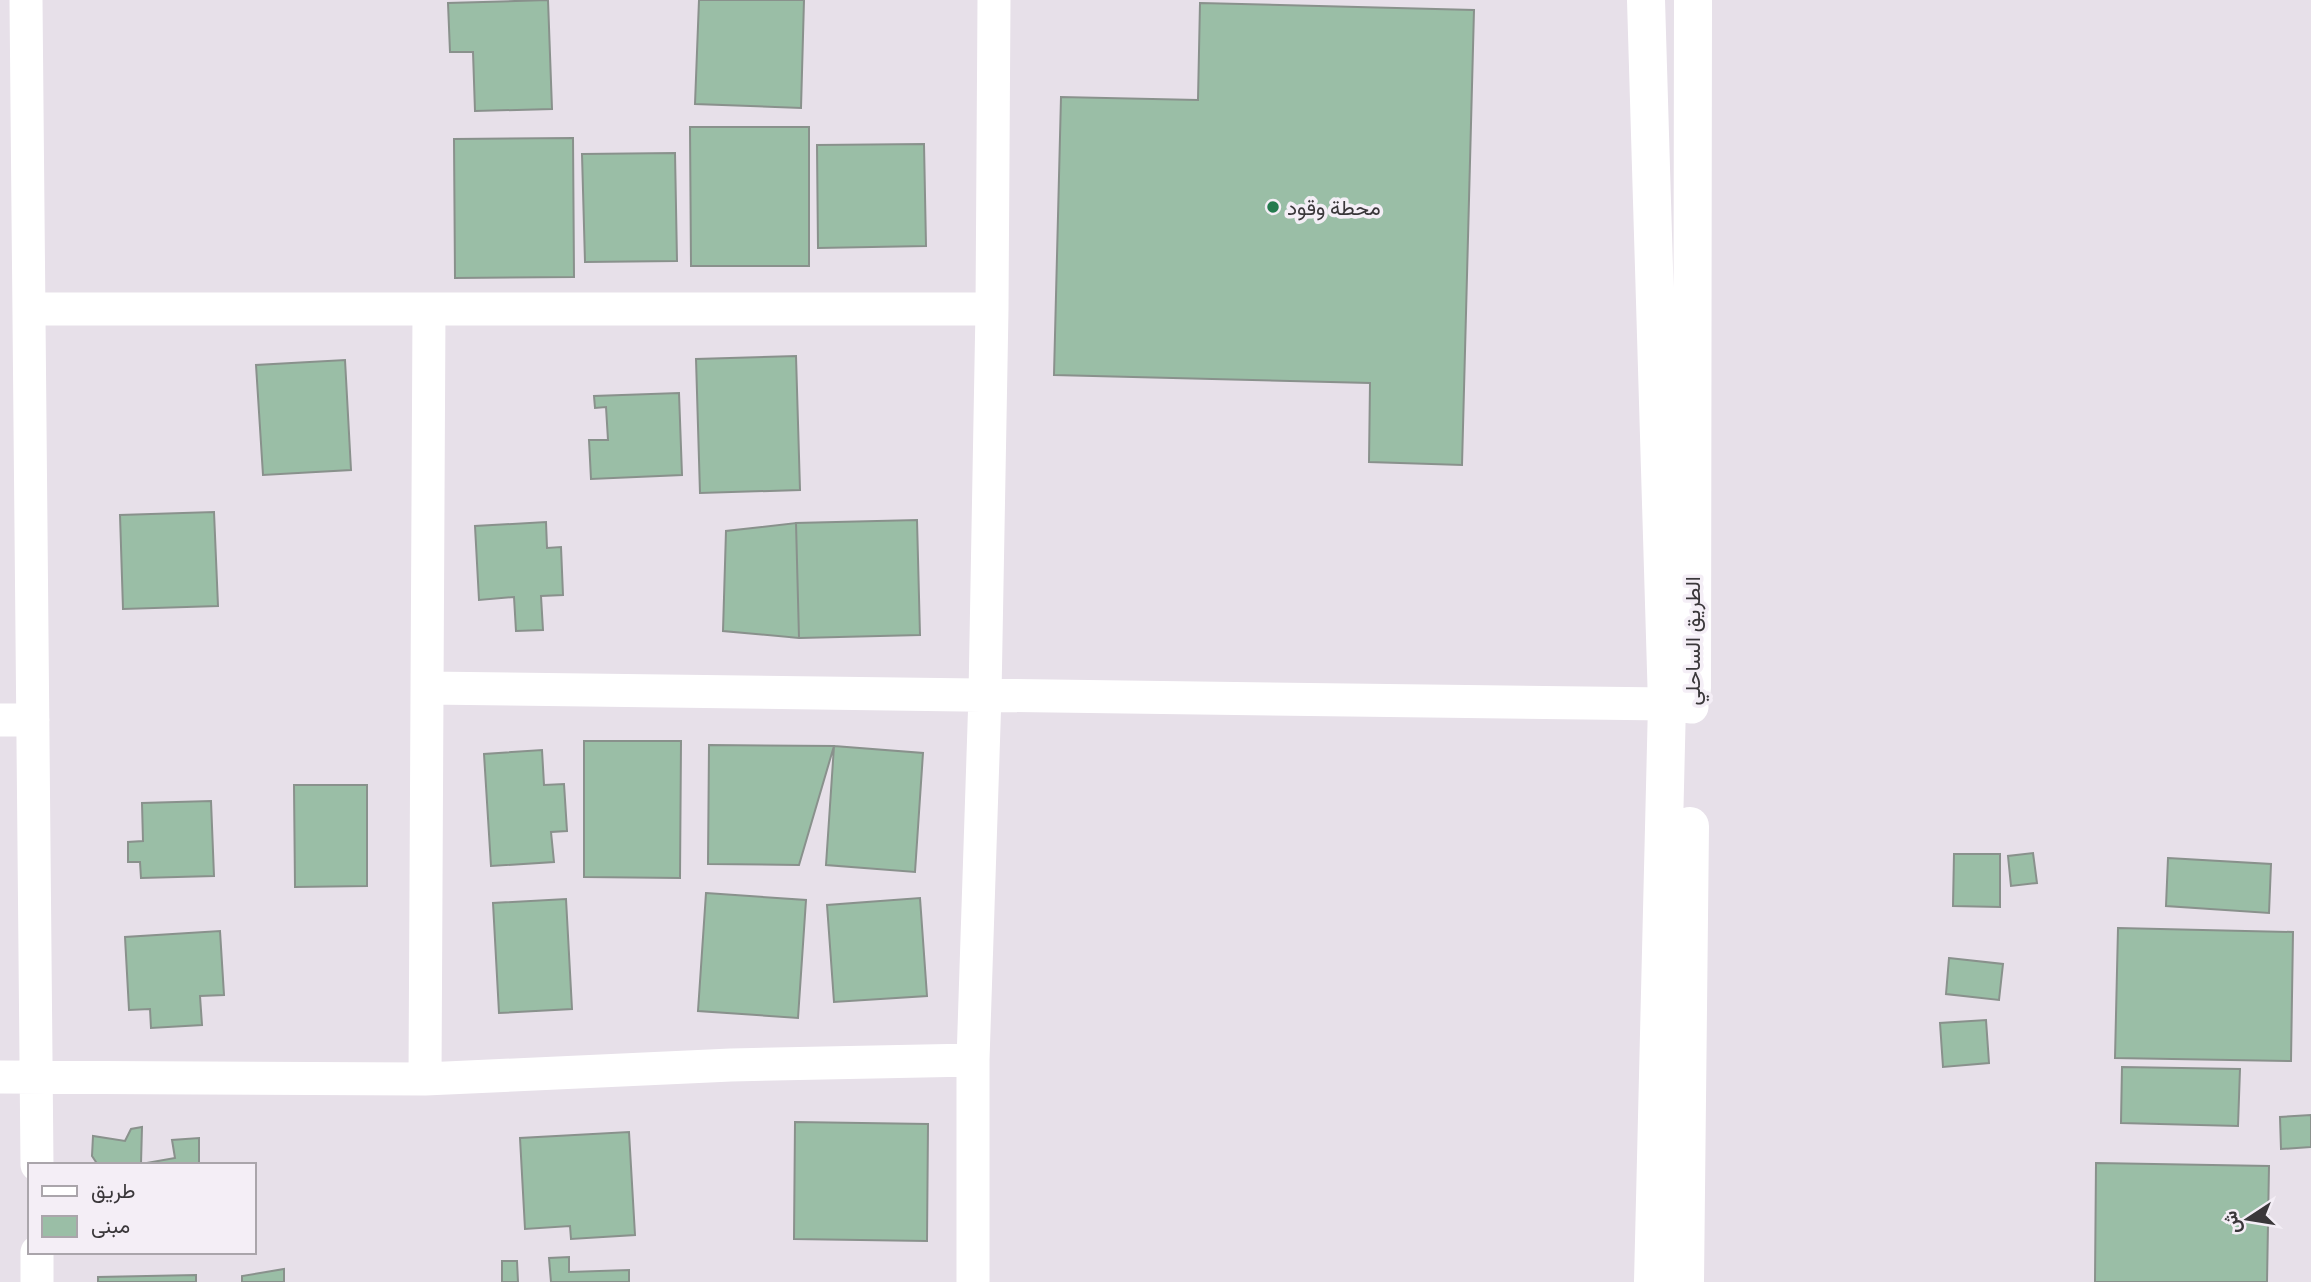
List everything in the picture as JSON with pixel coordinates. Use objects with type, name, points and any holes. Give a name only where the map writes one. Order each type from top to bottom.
[{"type":"highway","points":[[1646,0],[1679,706],[1653,1282]]},
{"type":"highway","name":"الطريق الساحلي","points":[[1685,1282],[1679,706],[1693,0]]},
{"type":"street","points":[[26,0],[29,309],[16,720],[37,1076],[37,1163]]},
{"type":"street","points":[[973,1282],[973,1060],[985,695],[994,0]]},
{"type":"street","points":[[29,309],[992,309]]},
{"type":"street","points":[[425,1079],[429,309]]},
{"type":"street","points":[[427,688],[1679,706]]},
{"type":"street","points":[[0,1077],[425,1079],[731,1065],[973,1060]]},
{"type":"street","points":[[37,1254],[37,1282]]},
{"type":"building","points":[[548,0],[552,109],[475,111],[473,52],[450,52],[448,3]]},
{"type":"building","points":[[699,0],[804,0],[801,108],[695,104]]},
{"type":"building","points":[[1200,3],[1474,10],[1462,465],[1369,462],[1370,383],[1054,375],[1061,97],[1198,100]]},
{"type":"building","points":[[690,127],[809,127],[809,266],[691,266]]},
{"type":"building","points":[[573,138],[574,277],[455,278],[454,139]]},
{"type":"building","points":[[924,144],[926,246],[818,248],[817,145]]},
{"type":"building","points":[[675,153],[677,261],[585,262],[582,154]]},
{"type":"building","points":[[796,356],[800,490],[700,493],[696,359]]},
{"type":"building","points":[[345,360],[351,470],[263,475],[256,365]]},
{"type":"building","points":[[679,393],[682,475],[591,479],[589,440],[608,440],[606,407],[595,408],[594,396]]},
{"type":"building","points":[[214,512],[218,606],[123,609],[120,515]]},
{"type":"building","points":[[917,520],[920,635],[799,638],[796,523]]},
{"type":"building","points":[[546,522],[547,548],[561,547],[563,595],[541,596],[543,630],[516,631],[514,597],[479,600],[475,526]]},
{"type":"building","points":[[796,523],[799,638],[723,631],[726,531]]},
{"type":"building","points":[[584,741],[681,741],[680,878],[584,877]]},
{"type":"building","points":[[709,745],[834,746],[799,865],[708,864]]},
{"type":"building","points":[[834,746],[923,753],[915,872],[826,865]]},
{"type":"building","points":[[542,750],[544,785],[564,784],[567,831],[551,832],[554,862],[491,866],[484,754]]},
{"type":"building","points":[[294,785],[367,785],[367,886],[295,887]]},
{"type":"building","points":[[211,801],[214,876],[141,878],[140,862],[128,862],[128,842],[143,841],[142,803]]},
{"type":"building","points":[[2033,853],[2037,883],[2011,886],[2008,856]]},
{"type":"building","points":[[1954,854],[2000,854],[2000,907],[1953,906]]},
{"type":"building","points":[[2168,858],[2271,864],[2269,913],[2166,906]]},
{"type":"building","points":[[706,893],[806,900],[798,1018],[698,1011]]},
{"type":"building","points":[[920,898],[927,996],[834,1002],[827,905]]},
{"type":"building","points":[[566,899],[572,1009],[499,1013],[493,903]]},
{"type":"building","points":[[2118,928],[2293,932],[2291,1061],[2115,1058]]},
{"type":"building","points":[[220,931],[224,995],[200,996],[202,1025],[151,1028],[150,1009],[129,1010],[125,937]]},
{"type":"building","points":[[1949,958],[2003,964],[1999,1000],[1946,994]]},
{"type":"building","points":[[1986,1020],[1989,1063],[1943,1067],[1940,1023]]},
{"type":"building","points":[[2122,1067],[2240,1069],[2238,1126],[2121,1123]]},
{"type":"building","points":[[2311,1115],[2311,1147],[2281,1149],[2280,1117]]},
{"type":"building","points":[[795,1122],[928,1124],[927,1241],[794,1239]]},
{"type":"building","points":[[142,1127],[141,1163],[97,1163],[92,1156],[93,1136],[125,1141],[131,1129]]},
{"type":"building","points":[[629,1132],[635,1235],[571,1239],[570,1226],[525,1229],[520,1138]]},
{"type":"building","points":[[199,1138],[199,1163],[147,1163],[175,1158],[172,1140]]},
{"type":"building","points":[[2096,1163],[2269,1166],[2267,1282],[2095,1282]]},
{"type":"building","points":[[569,1257],[569,1272],[629,1270],[629,1282],[551,1282],[549,1258]]},
{"type":"building","points":[[502,1261],[517,1261],[518,1282],[502,1282]]},
{"type":"building","points":[[284,1269],[284,1282],[242,1282],[242,1276]]},
{"type":"building","points":[[196,1275],[196,1282],[98,1282],[98,1277]]},
{"type":"place","name":"محطة وقود","points":[[1273,207]]}]
